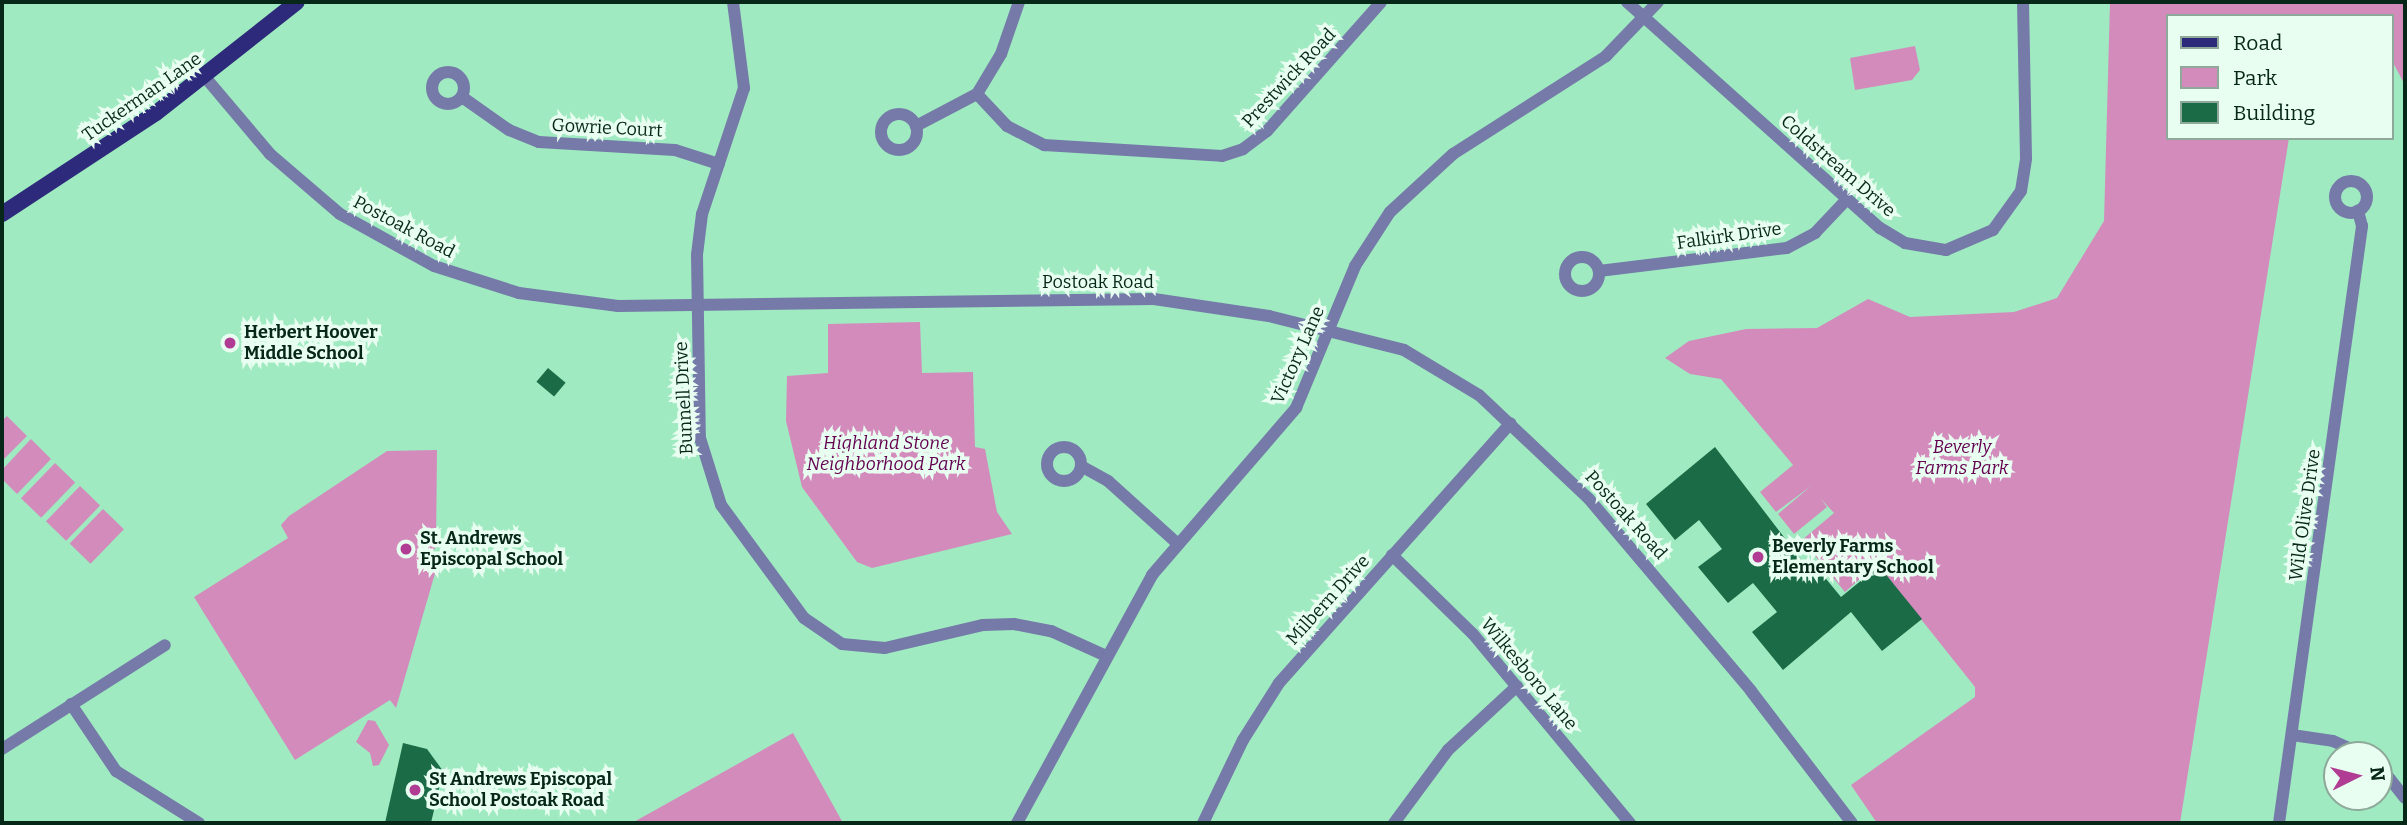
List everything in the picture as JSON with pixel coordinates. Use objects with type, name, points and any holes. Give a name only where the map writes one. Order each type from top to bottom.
[{"type":"main road","name":"Tuckerman Lane","points":[[2,214],[205,78],[297,2]]},
{"type":"street","name":"Bunnell Drive","points":[[733,2],[744,88],[702,214],[698,305],[700,438],[708,474],[726,513],[814,628],[842,644],[873,649],[983,625],[1014,624],[1052,631],[1106,656]]},
{"type":"street","points":[[916,126],[977,94],[1001,54],[1019,2]]},
{"type":"street","name":"Prestwick Road","points":[[977,94],[1007,126],[1044,145],[1222,156],[1243,149],[1267,131],[1381,2]]},
{"type":"street","name":"Coldstream Drive","points":[[1627,2],[1847,199],[1893,237],[1920,248],[1968,245],[1999,225],[2025,175],[2023,2]]},
{"type":"street","name":"Victory Lane","points":[[1017,823],[1137,599],[1178,544],[1288,420],[1363,251],[1406,194],[1453,154],[1591,67],[1658,2]]},
{"type":"street","name":"Postoak Road","points":[[205,78],[299,182],[340,214],[415,257],[482,283],[543,298],[618,306],[1154,299],[1330,329],[1429,362],[1511,423],[1631,544],[1852,823]]},
{"type":"street","name":"Gowrie Court","points":[[462,97],[509,130],[539,142],[675,150],[719,164]]},
{"type":"street","name":"Falkirk Drive","points":[[1599,271],[1787,247],[1815,233],[1847,199]]},
{"type":"street","name":"Wild Olive Drive","points":[[2279,823],[2362,226],[2358,211]]},
{"type":"street","name":"Milbern Drive","points":[[1203,823],[1267,700],[1511,423]]},
{"type":"street","points":[[1081,466],[1108,481],[1178,544]]},
{"type":"street","name":"Wilkesboro Lane","points":[[1392,555],[1471,631],[1627,822]]},
{"type":"street","points":[[2,749],[165,645]]},
{"type":"street","points":[[1394,823],[1448,750],[1517,686]]},
{"type":"street","points":[[71,704],[116,771],[199,823]]},
{"type":"street","points":[[2292,735],[2333,741]]},
{"type":"street","points":[[2393,783],[2405,799]]},
{"type":"green space","name":"Beverly Farms Park","points":[[2110,2],[2405,2],[2405,85],[2393,63],[2393,14],[2166,14],[2166,140],[2289,140],[2180,823],[1877,823],[1851,785],[1975,697],[1975,687],[1877,564],[1845,592],[1802,540],[1834,513],[1821,499],[1827,507],[1794,534],[1778,514],[1811,486],[1776,512],[1760,492],[1793,465],[1721,379],[1690,374],[1665,358],[1689,341],[1746,329],[1817,328],[1868,299],[1910,317],[2014,312],[2057,298],[2104,221]]},
{"type":"green space","points":[[1915,46],[1920,70],[1912,80],[1855,90],[1850,58]]},
{"type":"green space","name":"Highland Stone Neighborhood Park","points":[[920,322],[922,373],[973,372],[975,447],[985,449],[997,512],[1012,534],[872,568],[857,562],[802,487],[786,421],[787,376],[828,373],[828,324]]},
{"type":"green space","points":[[7,416],[27,436],[2,461],[2,421]]},
{"type":"green space","points":[[31,439],[51,459],[17,494],[2,479],[2,470]]},
{"type":"green space","points":[[437,450],[436,547],[428,557],[436,570],[396,708],[390,700],[295,760],[194,597],[288,538],[281,525],[289,516],[387,451]]},
{"type":"green space","points":[[55,463],[75,482],[41,518],[21,498]]},
{"type":"green space","points":[[80,486],[100,505],[66,541],[46,521]]},
{"type":"green space","points":[[103,509],[124,529],[91,564],[70,544]]},
{"type":"green space","points":[[368,720],[375,721],[389,745],[379,765],[373,766],[370,753],[356,742]]},
{"type":"green space","points":[[793,733],[843,823],[632,823]]},
{"type":"building","points":[[548,368],[566,383],[554,397],[536,382]]},
{"type":"building","name":"Beverly Farms Elementary School","points":[[1715,447],[1816,579],[1822,574],[1841,597],[1879,566],[1922,619],[1882,651],[1851,612],[1783,670],[1752,632],[1777,612],[1753,583],[1728,603],[1698,567],[1722,549],[1699,520],[1675,540],[1646,504]]},
{"type":"building","name":"St Andrews Episcopal School Postoak Road","points":[[403,743],[427,749],[443,771],[431,823],[385,823]]},
{"type":"place","name":"Herbert Hoover Middle School","points":[[230,343]]},
{"type":"place","name":"St. Andrews Episcopal School","points":[[406,549]]},
{"type":"place","name":"Beverly Farms Elementary School","points":[[1758,557]]},
{"type":"place","name":"St Andrews Episcopal School Postoak Road","points":[[415,790]]}]
